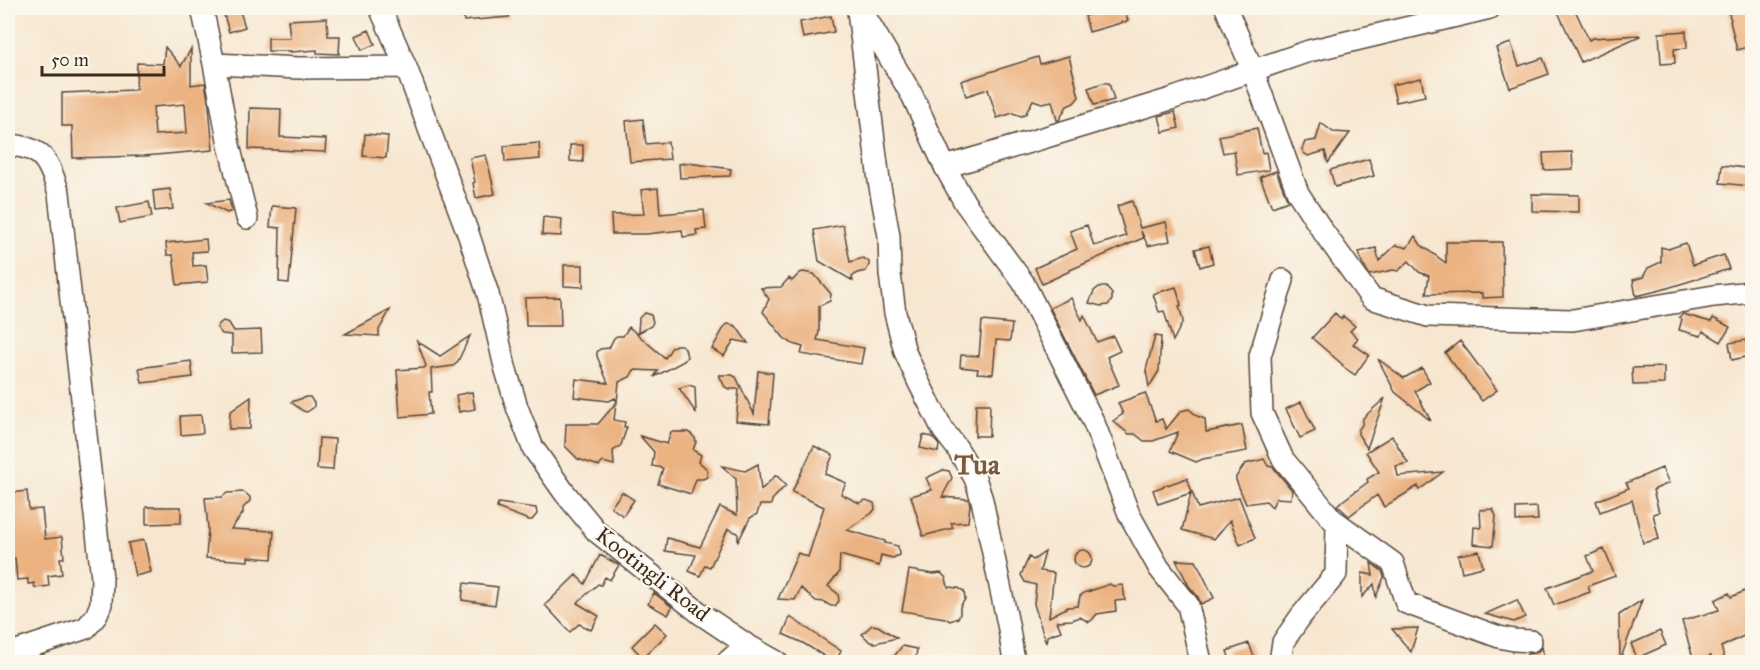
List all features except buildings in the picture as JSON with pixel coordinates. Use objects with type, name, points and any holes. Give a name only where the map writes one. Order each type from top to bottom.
[{"type":"street","points":[[202,8],[229,145],[247,218]]},
{"type":"street","name":"Kootingli Road","points":[[380,8],[406,67],[469,236],[488,294],[517,407],[533,448],[564,492],[597,532],[701,614],[777,663]]},
{"type":"street","points":[[859,8],[912,95],[965,203],[1023,282],[1094,423],[1129,514],[1159,568],[1188,605],[1201,663]]},
{"type":"street","points":[[859,8],[879,182],[889,236],[890,274],[895,313],[905,352],[919,383],[943,430],[975,478],[982,500],[1014,663]]},
{"type":"street","points":[[1226,8],[1253,71],[1298,193],[1371,298],[1428,316],[1573,320],[1714,296],[1752,292]]},
{"type":"street","points":[[945,166],[1172,99],[1309,51],[1490,8]]},
{"type":"street","points":[[214,64],[299,68],[406,67]]},
{"type":"street","points":[[8,145],[25,146],[40,154],[48,165],[59,193],[102,578],[101,604],[96,616],[86,628],[8,654]]},
{"type":"street","points":[[1283,280],[1260,356],[1262,413],[1283,459],[1332,519],[1393,563],[1406,603],[1499,637],[1531,641]]},
{"type":"street","points":[[1280,663],[1283,642],[1336,574],[1337,523]]},
{"type":"street","points":[[727,663],[747,645]]},
{"type":"district","name":"Tua","points":[[977,464]]}]
